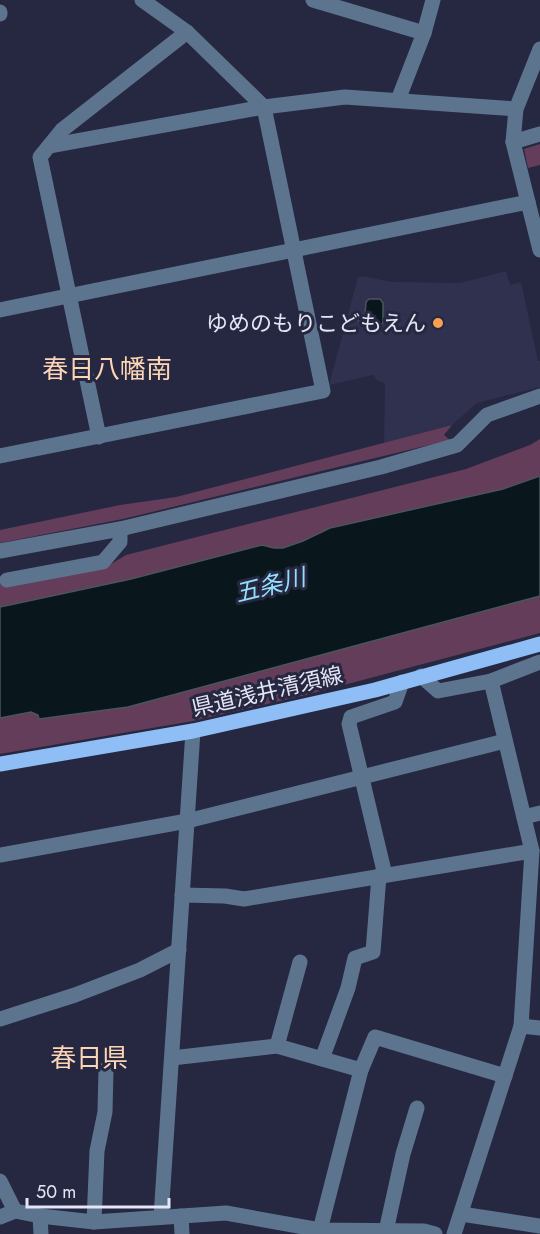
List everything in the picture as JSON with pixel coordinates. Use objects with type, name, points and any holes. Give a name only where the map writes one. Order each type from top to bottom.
[{"type":"main road","name":"県道浅井清須線","points":[[0,764],[193,731],[375,690],[540,644]]},
{"type":"street","points":[[0,456],[323,391],[264,107],[187,32],[142,0]]},
{"type":"street","points":[[313,0],[424,33]]},
{"type":"street","points":[[398,100],[424,33],[433,0]]},
{"type":"street","points":[[99,437],[40,157],[62,130],[187,32]]},
{"type":"street","points":[[540,49],[516,109],[513,142],[540,250]]},
{"type":"street","points":[[49,146],[264,107],[345,97],[516,109]]},
{"type":"street","points":[[513,142],[540,134]]},
{"type":"street","points":[[0,310],[528,202]]},
{"type":"street","points":[[0,551],[120,529],[381,467],[457,445],[487,415],[540,396]]},
{"type":"street","points":[[7,580],[103,562],[120,542],[120,529]]},
{"type":"street","points":[[421,676],[438,691],[491,681],[540,662]]},
{"type":"street","points":[[454,1234],[520,1026],[532,851],[491,681]]},
{"type":"street","points":[[322,1059],[348,988],[355,958],[373,952],[382,876],[349,724],[351,717],[395,702],[402,682]]},
{"type":"street","points":[[161,1217],[193,731]]},
{"type":"street","points":[[0,855],[187,821],[505,741]]},
{"type":"street","points":[[524,817],[540,813]]},
{"type":"street","points":[[182,895],[244,899],[532,851]]},
{"type":"street","points":[[0,1019],[129,975],[179,950]]},
{"type":"street","points":[[277,1046],[300,962]]},
{"type":"street","points":[[520,1026],[540,1028]]},
{"type":"street","points":[[320,1230],[361,1070],[375,1037],[505,1076]]},
{"type":"street","points":[[172,1058],[277,1046],[361,1070]]},
{"type":"street","points":[[94,1222],[97,1151],[105,1112],[106,1069]]},
{"type":"street","points":[[386,1231],[403,1154],[417,1108]]},
{"type":"street","points":[[0,1181],[15,1211]]},
{"type":"street","points":[[0,1217],[15,1211],[94,1222],[226,1213],[296,1230],[424,1231],[435,1234]]},
{"type":"street","points":[[461,1214],[540,1226]]},
{"type":"street","points":[[40,1216],[41,1234]]},
{"type":"street","points":[[181,1216],[183,1234]]},
{"type":"shaded area","points":[[540,144],[540,165],[528,168],[524,149]]},
{"type":"shaded area","name":"ゆめのもりこどもえん","points":[[506,271],[510,285],[521,282],[538,361],[540,361],[540,387],[477,403],[452,425],[384,443],[385,384],[373,375],[329,385],[358,277],[392,282],[460,283]]},
{"type":"shaded area","points":[[452,425],[444,435],[450,440],[123,519],[0,543],[0,530],[120,505],[176,497]]},
{"type":"shaded area","points":[[540,439],[540,476],[503,489],[330,528],[283,548],[262,545],[131,579],[0,607],[0,576],[106,567],[126,555],[466,469],[530,445]]},
{"type":"shaded area","points":[[540,596],[540,633],[306,695],[193,721],[0,754],[0,718],[31,712],[38,715],[39,719],[128,707]]},
{"type":"water","points":[[369,299],[380,299],[383,303],[383,323],[375,326],[368,325],[357,318],[359,315],[365,315],[366,302]]},
{"type":"water","name":"五条川","points":[[540,476],[540,596],[128,707],[39,719],[38,715],[31,712],[0,718],[0,607],[131,579],[262,545],[283,548],[330,528],[503,489]]},
{"type":"place","name":"ゆめのもりこどもえん","points":[[438,323]]},
{"type":"district","name":"春日八幡南","points":[[107,369]]},
{"type":"district","name":"春日県","points":[[89,1058]]}]
